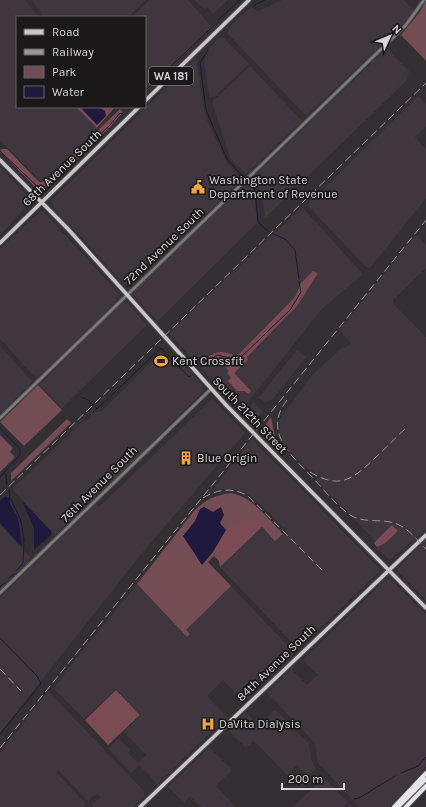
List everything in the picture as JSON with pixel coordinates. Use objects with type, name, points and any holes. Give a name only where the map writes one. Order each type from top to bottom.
[{"type":"highway","points":[[394,807],[426,773]]},
{"type":"highway","points":[[398,807],[426,779]]},
{"type":"highway","points":[[406,807],[426,786]]},
{"type":"highway","points":[[406,807],[426,791]]},
{"type":"main road","name":"WA 181","points":[[146,100],[249,0]]},
{"type":"main road","name":"68th Avenue South","points":[[0,243],[138,108]]},
{"type":"main road","name":"South 212th Street","points":[[0,160],[42,202],[211,389],[426,608]]},
{"type":"main road","name":"84th Avenue South","points":[[140,807],[426,535]]},
{"type":"street","name":"72nd Avenue South","points":[[0,418],[406,25],[424,0]]},
{"type":"street","name":"76th Avenue South","points":[[0,593],[211,389]]},
{"type":"shaded area","points":[[0,0],[25,0],[38,16],[16,16],[16,108],[77,108],[98,129],[42,183],[0,140]]},
{"type":"shaded area","points":[[31,0],[146,0],[129,16],[43,16]]},
{"type":"shaded area","points":[[149,0],[188,0],[212,27],[146,93],[146,16],[133,16]]},
{"type":"shaded area","points":[[194,0],[228,0],[213,14],[207,7],[205,9]]},
{"type":"shaded area","points":[[282,0],[404,0],[414,10],[407,21],[306,116],[228,34],[227,29],[251,7],[258,11]]},
{"type":"shaded area","points":[[220,37],[224,38],[249,64],[214,97],[209,98],[204,63],[208,49]]},
{"type":"shaded area","points":[[387,48],[409,71],[407,80],[265,218],[261,189],[251,179]]},
{"type":"shaded area","points":[[196,58],[205,116],[227,163],[242,179],[180,239],[176,235],[125,285],[52,206],[51,201]]},
{"type":"shaded area","points":[[250,66],[302,121],[246,174],[230,158],[212,102]]},
{"type":"shaded area","points":[[418,96],[426,104],[426,126],[415,137],[426,149],[426,198],[370,268],[366,267],[307,205]]},
{"type":"shaded area","points":[[77,108],[114,108],[97,128]]},
{"type":"shaded area","points":[[120,109],[123,112],[112,125],[44,191],[39,191],[0,151],[2,149],[7,149],[39,182],[44,182]]},
{"type":"shaded area","points":[[0,167],[32,201],[0,235]]},
{"type":"shaded area","points":[[246,183],[254,191],[257,223],[157,322],[134,295],[134,291]]},
{"type":"shaded area","points":[[302,207],[363,274],[321,310],[244,407],[239,410],[169,333]]},
{"type":"shaded area","points":[[43,211],[120,295],[111,307],[38,377],[34,376],[0,339],[0,249],[39,212]]},
{"type":"shaded area","points":[[418,236],[426,245],[426,268],[393,300],[393,303],[426,337],[426,529],[390,560],[376,549],[379,545],[317,481],[321,476],[305,467],[287,450],[280,434],[279,420],[313,374],[343,347],[345,348],[351,343],[339,330],[413,238]]},
{"type":"shaded area","points":[[313,271],[318,273],[297,306],[247,357],[248,360],[234,373],[251,391],[249,394],[244,391],[237,391],[228,381],[231,378],[227,373],[229,371],[217,357],[203,367],[200,363],[217,352],[225,352],[237,356],[295,297],[301,283]]},
{"type":"shaded area","points":[[127,302],[147,325],[62,408],[39,385],[121,303]]},
{"type":"shaded area","points":[[0,346],[32,381],[0,414]]},
{"type":"shaded area","points":[[297,350],[306,357],[273,399],[265,403],[258,398]]},
{"type":"shaded area","points":[[161,352],[178,369],[183,364],[203,386],[203,392],[123,471],[55,535],[12,489],[83,421],[91,419],[91,413],[102,411]]},
{"type":"shaded area","points":[[212,399],[245,433],[142,553],[0,733],[0,597],[96,504],[99,507]]},
{"type":"shaded area","points":[[253,402],[263,411],[252,424],[246,415]]},
{"type":"shaded area","points":[[271,417],[277,446],[262,430]]},
{"type":"shaded area","points":[[252,439],[379,568],[379,572],[301,647],[297,648],[220,567],[262,527],[275,541],[287,529],[285,527],[284,528],[258,502],[246,493],[222,489],[212,491]]},
{"type":"shaded area","points":[[255,517],[263,525],[222,562],[213,552],[228,526]]},
{"type":"shaded area","points":[[0,525],[31,558],[0,588]]},
{"type":"shaded area","points":[[392,525],[398,531],[385,543],[377,547],[374,543]]},
{"type":"shaded area","points":[[426,538],[426,601],[397,570]]},
{"type":"shaded area","points":[[386,579],[392,580],[426,614],[426,767],[389,807],[359,807],[318,763],[315,743],[267,693],[291,669],[307,685],[318,675],[303,660]]},
{"type":"shaded area","points":[[137,584],[187,637],[186,630],[231,586],[293,651],[293,655],[244,702],[223,680],[207,696],[227,717],[157,784],[139,765],[131,773],[108,748],[119,738],[130,750],[128,753],[138,763],[146,755],[124,732],[141,715],[116,689],[84,719],[53,688],[62,679],[61,677]]},
{"type":"shaded area","points":[[116,690],[140,715],[108,745],[85,720]]},
{"type":"shaded area","points":[[48,691],[144,791],[145,796],[133,807],[93,807],[92,804],[101,797],[97,794],[91,797],[89,802],[58,770],[56,772],[86,804],[83,807],[0,807],[0,753]]},
{"type":"shaded area","points":[[275,709],[309,744],[311,759],[316,769],[308,776],[297,765],[287,775],[254,741],[246,748],[228,730],[246,712],[258,725]]},
{"type":"shaded area","points":[[209,747],[232,770],[216,786],[236,807],[201,807],[190,796],[184,803],[168,787]]},
{"type":"shaded area","points":[[324,778],[353,807],[292,807]]},
{"type":"green space","points":[[426,1],[426,61],[401,35],[419,13]]},
{"type":"green space","points":[[38,385],[62,410],[24,446],[0,422]]},
{"type":"green space","points":[[67,419],[71,423],[11,481],[11,473]]},
{"type":"green space","points":[[0,435],[13,448],[10,452],[15,457],[0,472]]},
{"type":"green space","points":[[231,493],[239,495],[253,504],[283,534],[275,541],[262,527],[220,567],[219,561],[214,556],[208,562],[231,586],[186,630],[190,634],[187,637],[137,584],[194,511],[211,499],[220,495]]},
{"type":"water","points":[[81,108],[100,108],[105,111],[106,116],[97,125]]},
{"type":"water","points":[[6,496],[8,498],[10,497],[10,504],[18,518],[22,547],[0,523],[0,501]]},
{"type":"water","points":[[22,501],[51,531],[51,535],[34,550],[34,528]]},
{"type":"water","points":[[204,507],[213,512],[221,507],[224,515],[220,523],[226,530],[213,552],[202,565],[183,536],[195,521],[200,509]]},
{"type":"waterway","points":[[218,20],[240,0]]},
{"type":"waterway","points":[[253,6],[265,0]]},
{"type":"waterway","points":[[146,90],[210,29]]},
{"type":"waterway","points":[[208,50],[200,63],[206,110],[227,159],[255,190],[258,222],[269,232],[285,239],[295,250],[299,279]]},
{"type":"waterway","points":[[0,151],[41,190],[110,125],[119,114],[122,113]]},
{"type":"waterway","points":[[200,367],[217,355],[238,360],[290,310],[301,292],[299,282]]},
{"type":"waterway","points":[[81,397],[88,400],[97,409],[161,348],[189,377],[191,375]]},
{"type":"waterway","points":[[0,428],[20,449],[20,455],[4,472],[7,484]]},
{"type":"waterway","points":[[0,477],[4,473]]},
{"type":"waterway","points":[[9,490],[10,497],[21,521],[24,539],[23,563],[17,570]]},
{"type":"waterway","points":[[9,578],[13,574]]},
{"type":"waterway","points":[[0,587],[4,583]]},
{"type":"waterway","points":[[0,638],[37,676],[41,684],[0,734]]},
{"type":"waterway","points":[[401,773],[418,766],[426,757]]},
{"type":"waterway","points":[[354,799],[359,798],[395,776]]},
{"type":"waterway","points":[[345,807],[348,804]]},
{"type":"railway","points":[[0,495],[426,83]]},
{"type":"railway","points":[[0,748],[426,220]]},
{"type":"railway","points":[[287,400],[280,412],[278,423],[279,433],[283,443],[289,452],[335,502],[350,515],[356,518],[391,522],[401,526],[426,549]]},
{"type":"railway","points":[[310,472],[330,480],[346,480],[360,472],[407,427]]},
{"type":"railway","points":[[203,498],[225,490],[237,491],[248,496],[322,570]]},
{"type":"railway","points":[[0,669],[21,691]]},
{"type":"place","name":"Washington State Department of Revenue","points":[[198,187]]},
{"type":"place","name":"Kent Crossfit","points":[[161,361]]},
{"type":"place","name":"Blue Origin","points":[[186,458]]},
{"type":"place","name":"DaVita Dialysis","points":[[208,724]]}]
